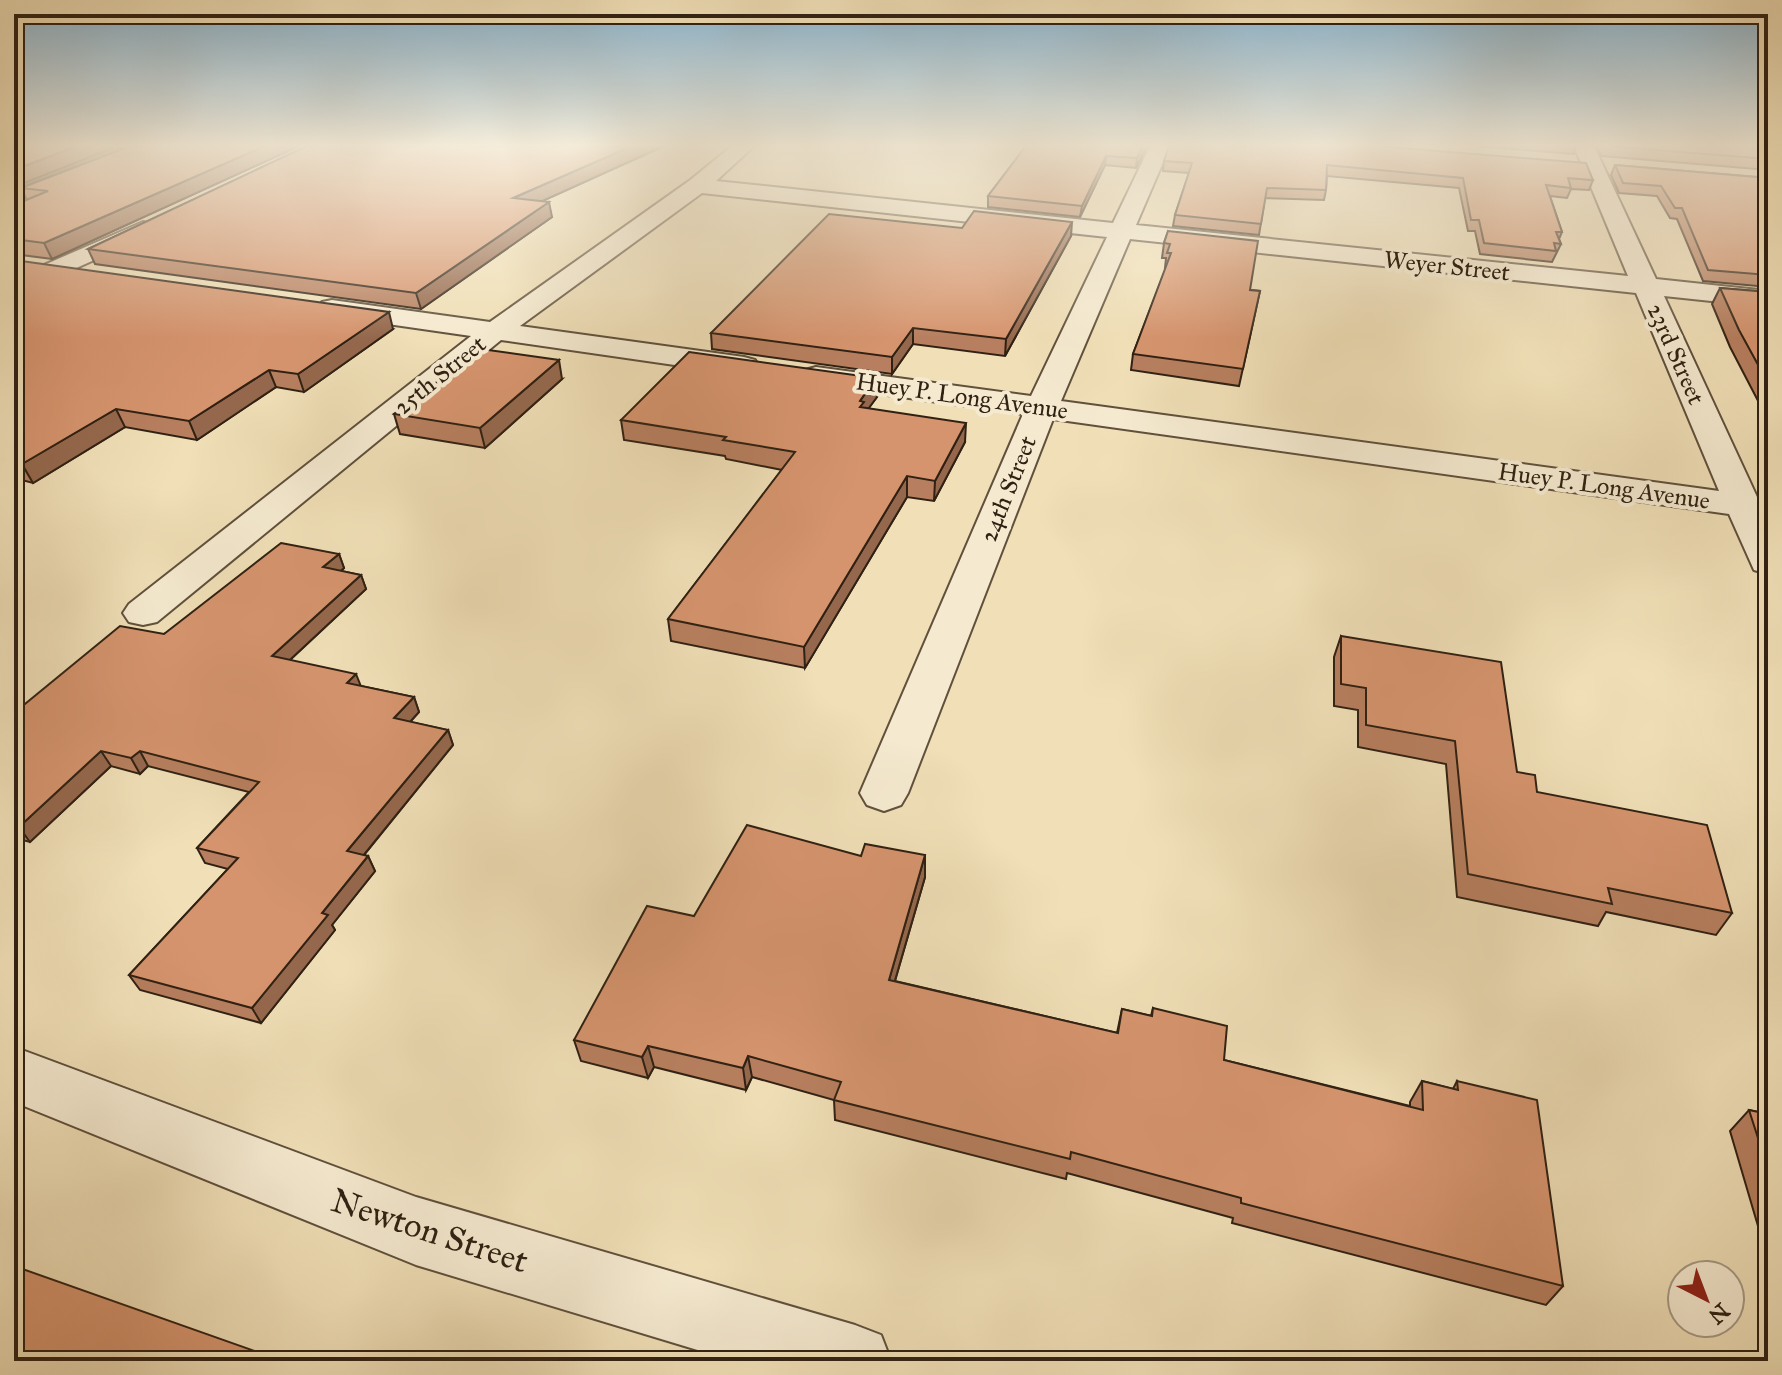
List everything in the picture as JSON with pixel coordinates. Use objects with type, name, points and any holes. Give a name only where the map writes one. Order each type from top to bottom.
[{"type":"street","name":"25th Street","points":[[143,613],[495,331],[663,210]]},
{"type":"street","name":"Weyer Street","points":[[920,210],[1768,299]]},
{"type":"street","name":"24th Street","points":[[884,793],[1042,407],[1131,210]]},
{"type":"street","name":"23rd Street","points":[[1614,210],[1645,286],[1756,507],[1768,562]]},
{"type":"street","points":[[14,288],[168,217]]},
{"type":"street","points":[[14,264],[103,276]]},
{"type":"street","name":"Huey P. Long Avenue","points":[[305,304],[1756,507]]},
{"type":"street","name":"Newton Street","points":[[14,1074],[416,1231],[855,1361]]},
{"type":"building","points":[[14,210],[119,210],[44,243],[14,239]]},
{"type":"building","points":[[171,210],[537,210],[416,293],[88,249]]},
{"type":"building","points":[[1177,210],[1263,210],[1261,224],[1175,215]]},
{"type":"building","points":[[1469,210],[1555,210],[1562,232],[1556,232],[1561,244],[1554,243],[1556,251],[1484,243],[1479,220],[1471,220]]},
{"type":"building","points":[[1683,210],[1768,210],[1768,275],[1708,270]]},
{"type":"building","points":[[974,211],[1072,222],[1006,339],[913,328],[892,357],[711,333],[829,214],[962,228]]},
{"type":"building","points":[[1168,231],[1258,241],[1250,290],[1260,291],[1243,369],[1133,354],[1171,253],[1167,253],[1170,244],[1164,243]]},
{"type":"building","points":[[14,260],[389,312],[298,374],[269,370],[189,421],[116,409],[22,464],[14,462]]},
{"type":"building","points":[[1720,288],[1768,292],[1768,383],[1739,330]]},
{"type":"building","points":[[481,349],[559,360],[480,428],[394,414]]},
{"type":"building","points":[[689,352],[876,378],[860,401],[864,402],[860,407],[966,423],[935,481],[907,476],[804,647],[668,619],[795,452],[621,420]]},
{"type":"building","points":[[281,543],[339,554],[323,567],[361,575],[272,656],[356,674],[347,683],[414,697],[394,718],[448,730],[347,851],[368,856],[322,913],[328,915],[252,1008],[129,975],[238,858],[197,848],[259,782],[140,751],[131,758],[101,751],[19,827],[14,826],[14,721],[18,718],[14,718],[14,713],[120,626],[164,634]]},
{"type":"building","points":[[1341,636],[1501,662],[1517,772],[1535,775],[1537,792],[1707,825],[1732,913],[1608,888],[1612,904],[1468,874],[1455,741],[1366,725],[1366,688],[1341,684]]},
{"type":"building","points":[[747,825],[861,856],[865,844],[925,855],[889,980],[1118,1033],[1122,1009],[1152,1016],[1153,1008],[1227,1026],[1224,1060],[1423,1110],[1422,1081],[1458,1090],[1457,1081],[1537,1100],[1563,1286],[1241,1203],[1241,1198],[1071,1152],[1070,1159],[834,1100],[841,1082],[748,1056],[743,1068],[648,1046],[642,1057],[574,1040],[647,906],[694,916]]},
{"type":"building","points":[[1749,1110],[1768,1114],[1768,1169]]},
{"type":"building","points":[[14,1266],[283,1361],[14,1361]]}]
